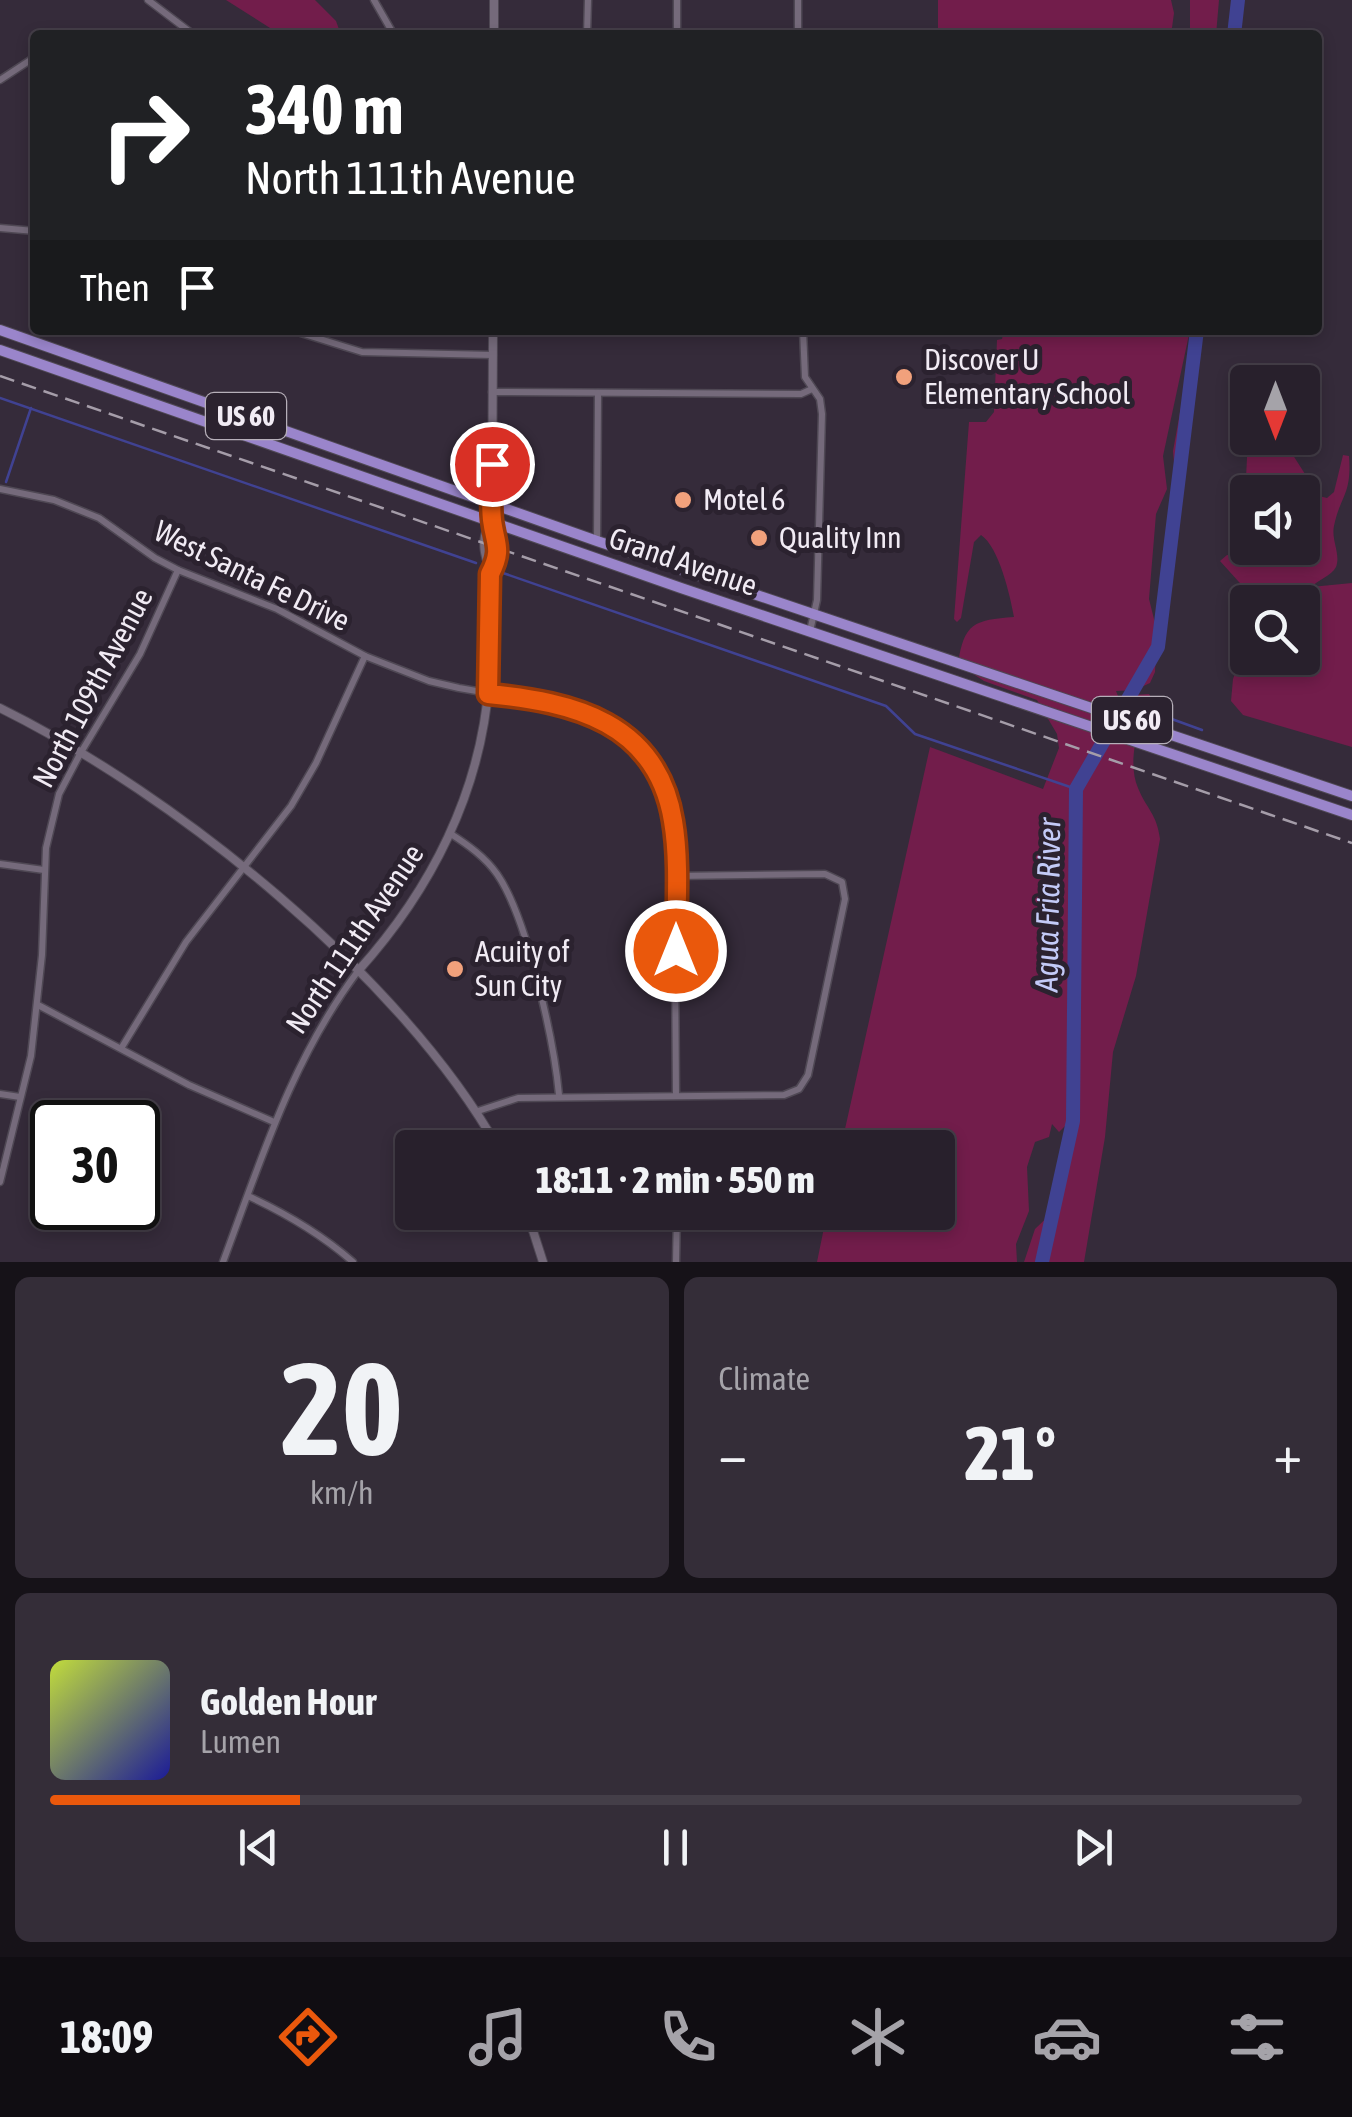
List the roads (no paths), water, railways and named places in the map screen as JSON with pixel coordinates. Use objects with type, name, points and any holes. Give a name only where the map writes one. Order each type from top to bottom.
[{"type":"highway","name":"Grand Avenue","points":[[0,330],[815,616],[1352,796]]},
{"type":"highway","name":"Grand Avenue","points":[[0,350],[492,523],[1352,816]]},
{"type":"street","points":[[148,0],[187,30]]},
{"type":"street","points":[[374,0],[391,30]]},
{"type":"street","points":[[494,0],[494,30]]},
{"type":"street","points":[[588,0],[588,30]]},
{"type":"street","points":[[677,0],[677,30]]},
{"type":"street","points":[[798,0],[798,30]]},
{"type":"street","points":[[0,80],[30,60]]},
{"type":"street","points":[[0,228],[30,231]]},
{"type":"street","points":[[307,335],[362,352],[492,355]]},
{"type":"street","name":"North 111th Avenue","points":[[223,1262],[274,1122],[308,1046],[358,971],[395,930],[427,881],[451,834],[476,759],[488,694],[490,574],[497,560],[497,535],[492,523],[492,335]]},
{"type":"street","points":[[804,335],[804,374],[820,399],[822,414],[815,616],[810,631]]},
{"type":"street","points":[[492,392],[800,394],[812,388]]},
{"type":"street","points":[[598,392],[598,541]]},
{"type":"street","name":"West Santa Fe Drive","points":[[0,489],[39,496],[88,513],[178,570],[276,609],[366,656],[429,681],[576,708],[612,725],[633,742],[658,774],[674,829],[676,1094]]},
{"type":"street","name":"North 109th Avenue","points":[[0,1182],[31,1056],[38,1005],[46,848],[60,794],[140,654],[178,570]]},
{"type":"street","points":[[122,1048],[186,942],[291,806],[316,763],[366,656]]},
{"type":"street","points":[[0,708],[154,802],[243,868],[358,971],[450,1072],[488,1130]]},
{"type":"street","points":[[451,834],[488,861],[512,898],[552,1044],[558,1095]]},
{"type":"street","points":[[0,864],[44,870]]},
{"type":"street","points":[[478,1112],[518,1098],[558,1095],[784,1094],[799,1089],[808,1075],[846,899],[842,882],[825,874],[675,876]]},
{"type":"street","points":[[38,1005],[189,1085],[274,1122]]},
{"type":"street","points":[[0,1094],[20,1097]]},
{"type":"street","points":[[248,1196],[288,1214],[354,1262]]},
{"type":"street","points":[[532,1230],[542,1262]]},
{"type":"street","points":[[676,1230],[676,1262]]},
{"type":"waterway","name":"Agua Fria River","points":[[1235,30],[1238,0]]},
{"type":"waterway","name":"Agua Fria River","points":[[1042,1262],[1073,1121],[1076,789],[1158,647],[1196,335]]},
{"type":"waterway","points":[[0,398],[476,563]]},
{"type":"waterway","points":[[6,482],[31,408]]},
{"type":"waterway","points":[[503,573],[886,706],[915,734],[1076,789]]},
{"type":"waterway","points":[[1128,699],[1202,730]]},
{"type":"railway","points":[[0,376],[1352,843]]},
{"type":"place","name":"Discover U Elementary School","points":[[904,377]]},
{"type":"place","name":"Motel 6","points":[[683,500]]},
{"type":"place","name":"Quality Inn","points":[[759,538]]},
{"type":"place","name":"Acuity of Sun City","points":[[455,969]]}]
